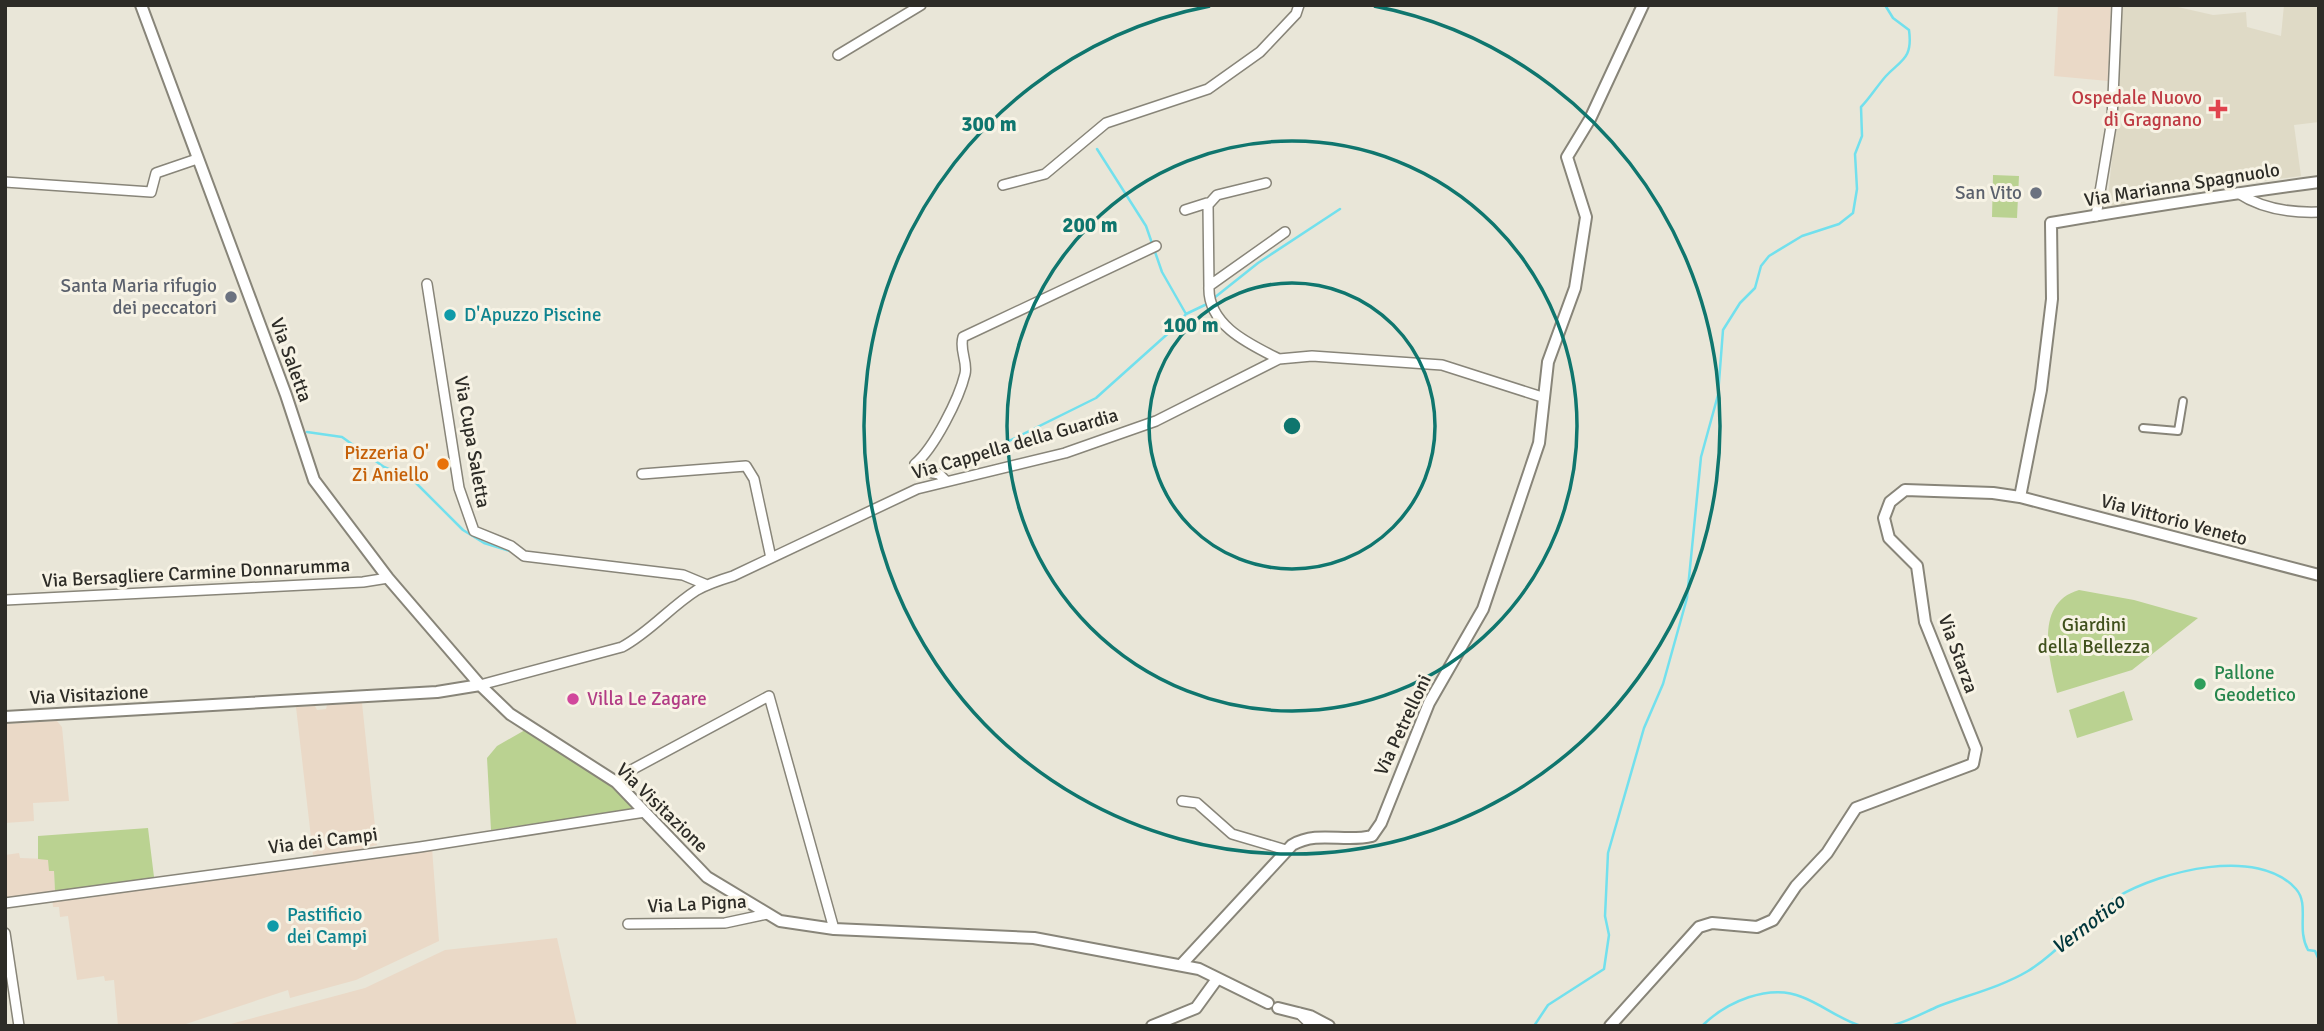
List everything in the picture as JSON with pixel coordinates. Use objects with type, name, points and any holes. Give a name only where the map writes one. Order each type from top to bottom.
[{"type":"street","name":"Via Saletta","points":[[142,5],[286,395],[308,470],[350,532],[480,685]]},
{"type":"street","points":[[838,55],[921,5]]},
{"type":"street","points":[[1003,185],[1045,174],[1106,124],[1208,89],[1260,52],[1296,14],[1299,5]]},
{"type":"street","points":[[1542,397],[1548,362],[1575,288],[1586,217],[1567,157],[1590,119],[1643,5]]},
{"type":"street","points":[[2096,216],[2112,120],[2117,5]]},
{"type":"street","points":[[5,182],[151,192],[156,173],[197,159]]},
{"type":"street","name":"Via Marianna Spagnuolo","points":[[2022,478],[2041,390],[2052,299],[2051,223],[2319,182]]},
{"type":"street","points":[[1266,183],[1217,195],[1208,205],[1209,302],[1218,319],[1239,336],[1279,359]]},
{"type":"street","points":[[2238,193],[2266,206],[2295,212],[2319,212]]},
{"type":"street","points":[[1185,210],[1207,203],[1208,205]]},
{"type":"street","points":[[1209,286],[1285,232]]},
{"type":"street","points":[[940,476],[917,470],[915,464],[927,454],[966,372],[960,346],[963,337],[1156,246]]},
{"type":"street","name":"Via Cupa Saletta","points":[[427,284],[459,488],[474,531],[511,546],[524,556],[683,575],[707,584]]},
{"type":"street","name":"Via Cappella della Guardia","points":[[480,685],[622,647],[642,636],[707,584],[770,552],[940,476],[1065,453],[1156,421],[1279,359],[1312,356],[1442,365],[1542,397]]},
{"type":"street","name":"Via Petrelloni","points":[[1181,965],[1286,850],[1307,837],[1358,839],[1372,836],[1381,823],[1429,703],[1483,609],[1491,589],[1539,443],[1542,397]]},
{"type":"street","points":[[2143,429],[2178,431],[2183,401]]},
{"type":"street","points":[[642,474],[746,466],[754,480],[770,552]]},
{"type":"street","points":[[1998,493],[2022,478]]},
{"type":"street","points":[[2020,497],[2022,478]]},
{"type":"street","name":"Via Starza","points":[[1610,1026],[1699,927],[1712,923],[1739,928],[1757,927],[1773,920],[1796,886],[1827,853],[1856,808],[1973,764],[1976,749],[1926,622],[1917,566],[1889,538],[1884,518],[1890,502],[1905,490],[1998,493],[2020,497]]},
{"type":"street","name":"Via Vittorio Veneto","points":[[2020,497],[2319,575]]},
{"type":"street","name":"Via Bersagliere Carmine Donnarumma","points":[[5,600],[363,582],[388,578]]},
{"type":"street","name":"Via Visitazione","points":[[5,717],[437,692],[480,685],[510,714],[616,782],[708,877],[780,921],[834,929],[1034,938],[1181,965],[1199,969],[1273,1005],[1329,1026]]},
{"type":"street","points":[[616,782],[622,775],[769,696],[834,929]]},
{"type":"street","points":[[1182,801],[1196,803],[1231,834],[1286,850]]},
{"type":"street","name":"Via dei Campi","points":[[5,903],[420,847],[645,812]]},
{"type":"street","name":"Via La Pigna","points":[[628,924],[726,923],[767,914]]},
{"type":"street","points":[[5,933],[19,1026]]},
{"type":"street","points":[[1152,1026],[1196,1008],[1217,979]]},
{"type":"street","points":[[1299,1013],[1312,1026]]},
{"type":"shaded area","points":[[2058,5],[2111,5],[2108,81],[2054,76]]},
{"type":"shaded area","name":"Ospedale Nuovo di Gragnano","points":[[2121,5],[2169,5],[2213,15],[2246,12],[2247,27],[2281,36],[2284,5],[2319,5],[2319,122],[2294,125],[2301,176],[2198,189],[2107,208],[2118,97]]},
{"type":"shaded area","points":[[362,703],[377,845],[347,852],[313,855],[296,707],[315,706],[317,710],[326,709],[327,705]]},
{"type":"shaded area","points":[[57,721],[62,727],[69,801],[33,803],[34,821],[5,823],[5,724]]},
{"type":"shaded area","points":[[432,848],[439,941],[356,980],[290,998],[288,990],[180,1026],[118,1026],[114,980],[105,981],[104,976],[77,980],[68,916],[60,917],[59,907],[53,907],[52,897],[82,899],[95,897],[95,891],[222,879]]},
{"type":"shaded area","points":[[19,853],[20,858],[48,859],[54,871],[55,891],[5,899],[5,855]]},
{"type":"shaded area","points":[[557,938],[577,1026],[223,1026],[365,988],[445,950]]},
{"type":"green space","points":[[1993,175],[2019,176],[2017,218],[1992,217]]},
{"type":"green space","name":"Giardini della Bellezza","points":[[2079,590],[2134,600],[2198,618],[2132,670],[2057,693],[2049,648],[2050,619],[2055,607],[2065,597]]},
{"type":"green space","points":[[2124,691],[2133,720],[2077,738],[2069,710]]},
{"type":"green space","points":[[525,730],[611,784],[635,809],[491,830],[487,758],[497,746]]},
{"type":"green space","points":[[148,828],[154,877],[144,882],[55,891],[54,871],[49,871],[48,860],[38,859],[38,836]]},
{"type":"waterway","points":[[1534,1026],[1548,1005],[1604,969],[1609,935],[1605,916],[1608,853],[1644,728],[1663,684],[1687,598],[1701,457],[1718,395],[1723,330],[1740,303],[1755,288],[1761,266],[1769,256],[1802,236],[1839,224],[1853,213],[1857,189],[1855,154],[1862,136],[1861,107],[1886,76],[1905,58],[1909,47],[1909,30],[1893,18],[1885,5]]},
{"type":"waterway","points":[[1097,149],[1146,226],[1162,272],[1186,314]]},
{"type":"waterway","points":[[1214,298],[1258,263],[1340,209]]},
{"type":"waterway","points":[[940,472],[955,461],[1011,440],[1096,398],[1186,314],[1209,303]]},
{"type":"waterway","points":[[307,432],[342,437],[384,467],[412,479],[463,530],[484,543],[510,551]]},
{"type":"waterway","name":"Vernotico","points":[[1890,1026],[2018,977],[2051,954],[2105,905],[2136,887],[2209,867],[2258,868],[2279,876],[2296,889],[2302,902],[2305,942],[2308,950],[2315,951],[2319,960]]},
{"type":"waterway","name":"Vernotico","points":[[1702,1026],[1735,1003],[1749,997],[1776,992],[1802,997],[1861,1026]]},
{"type":"place","name":"Ospedale Nuovo di Gragnano","points":[[2218,109]]},
{"type":"place","name":"San Vito","points":[[2036,193]]},
{"type":"place","name":"Santa Maria rifugio dei peccatori","points":[[231,297]]},
{"type":"place","name":"D'Apuzzo Piscine","points":[[450,315]]},
{"type":"place","name":"Pizzeria O' Zi Aniello","points":[[443,464]]},
{"type":"place","name":"Pallone Geodetico","points":[[2200,684]]},
{"type":"place","name":"Villa Le Zagare","points":[[573,699]]},
{"type":"place","name":"Pastificio dei Campi","points":[[273,926]]}]
